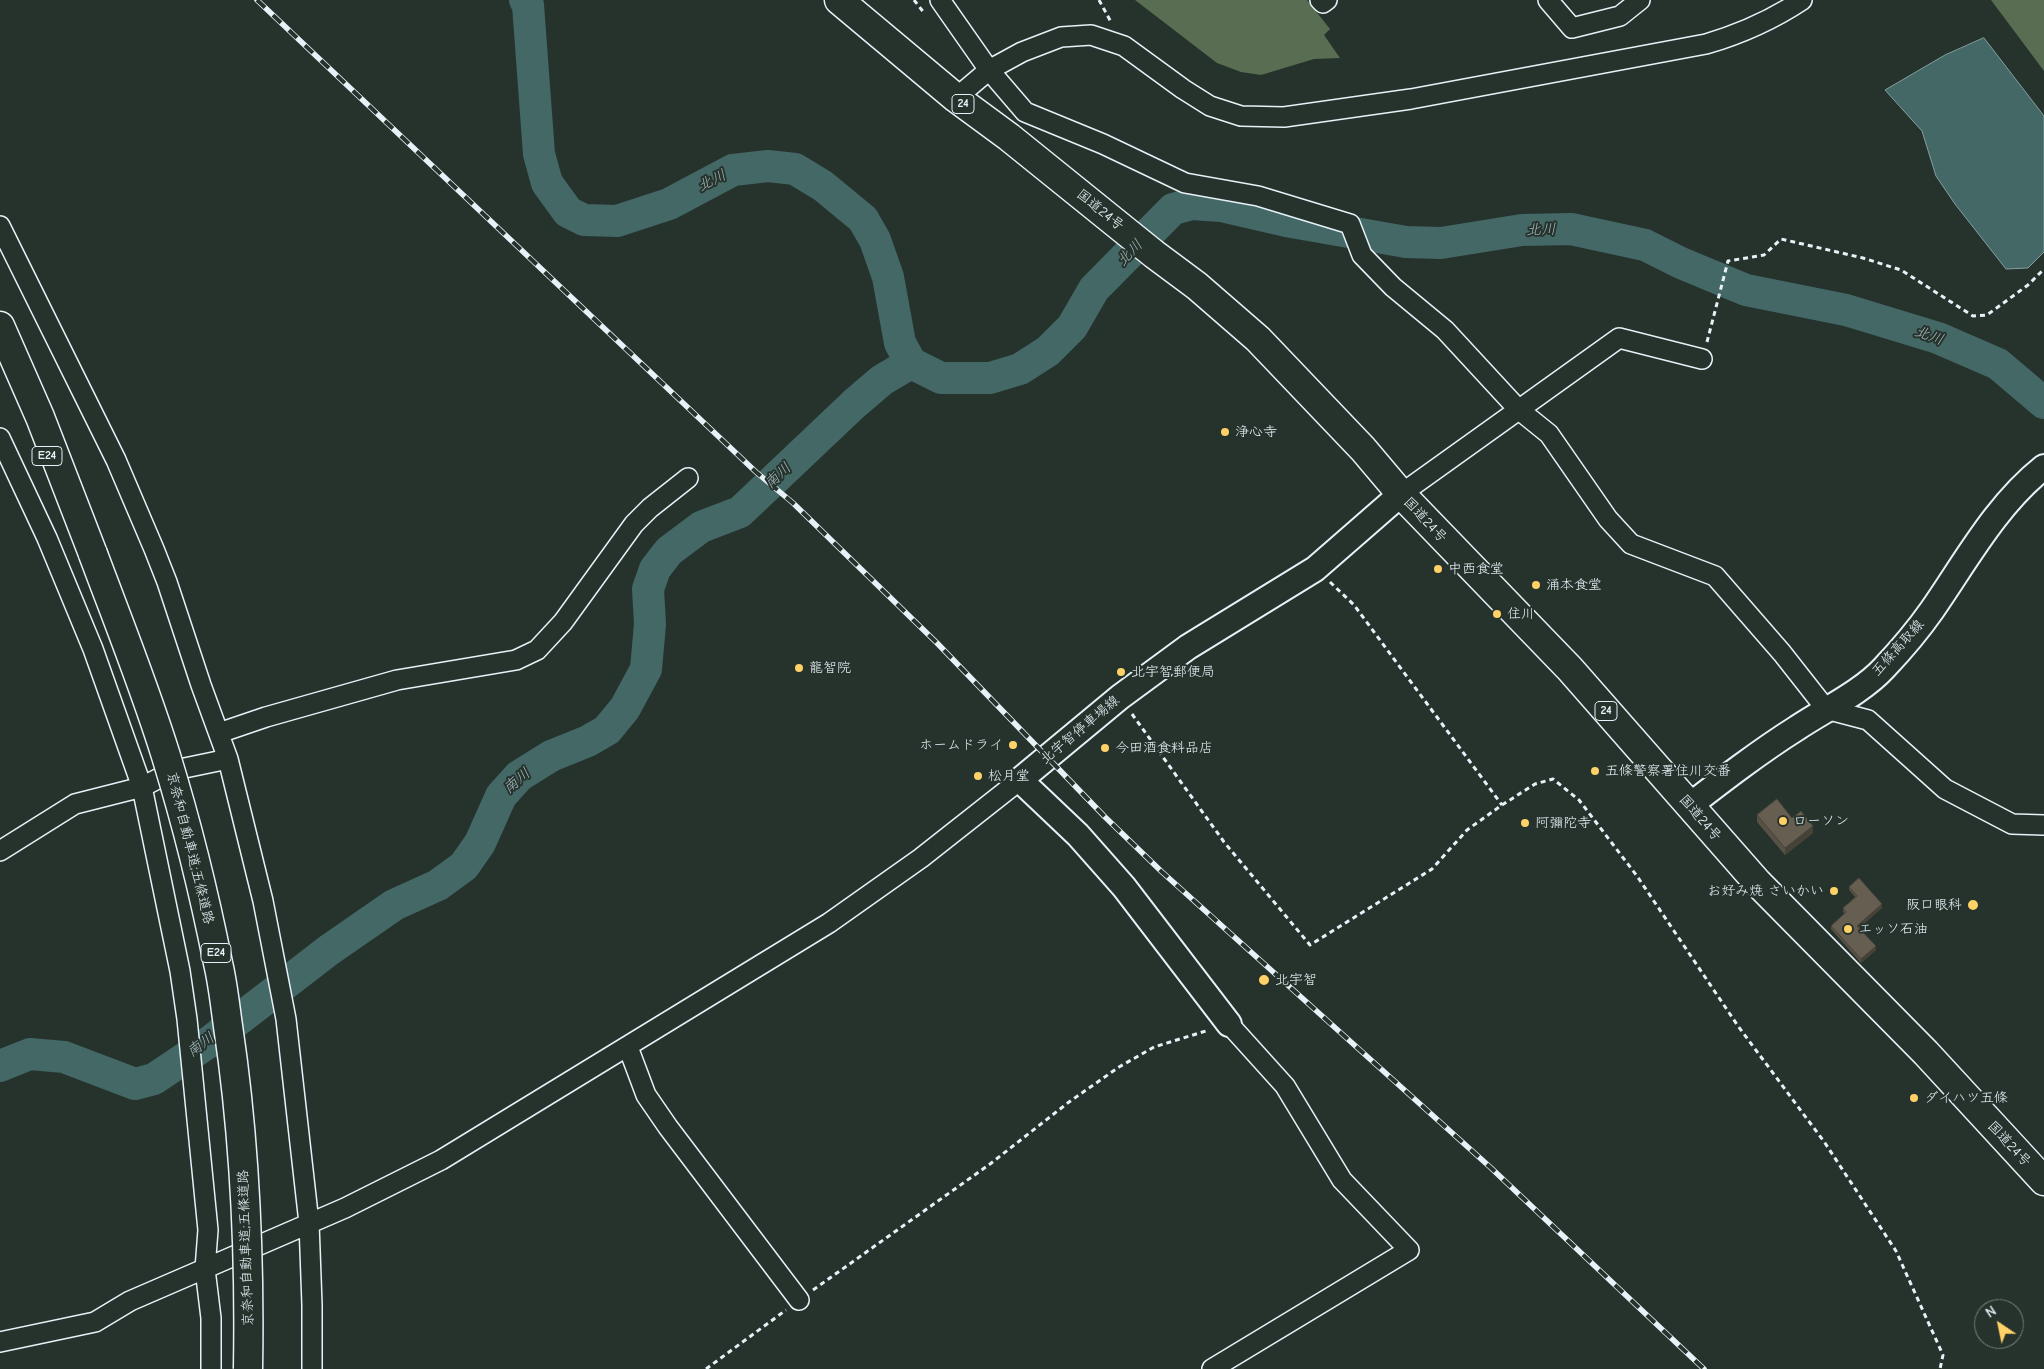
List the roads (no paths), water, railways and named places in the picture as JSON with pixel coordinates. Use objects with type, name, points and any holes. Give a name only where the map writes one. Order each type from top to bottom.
[{"type":"highway","name":"国道24号","points":[[839,0],[956,98],[1009,137],[1154,254],[1197,286],[1258,339],[1363,449],[1401,494],[1570,670],[1757,882],[2041,1173]]},
{"type":"highway","points":[[0,326],[40,417],[93,554]]},
{"type":"highway","name":"京奈和自動車道;五條道路","points":[[0,359],[93,554],[134,661],[166,755],[195,859],[219,965],[236,1080],[246,1196],[249,1309],[248,1369]]},
{"type":"main road","name":"五條高取線","points":[[1689,806],[1740,767],[1858,689],[1882,670],[1932,610],[1990,525],[2013,497],[2044,467]]},
{"type":"main road","name":"北宇智停車場線","points":[[1020,780],[1120,697],[1188,648],[1315,568],[1401,494]]},
{"type":"main road","points":[[1020,780],[1078,835],[1124,887],[1229,1024]]},
{"type":"street","points":[[940,0],[989,70],[1025,112],[1103,144],[1185,183],[1258,196],[1350,224],[1362,255],[1393,286],[1445,330],[1518,409],[1549,434],[1608,520],[1631,544],[1715,576],[1782,652],[1826,709],[1868,720],[1945,788],[2012,824],[2044,825]]},
{"type":"street","points":[[1320,0],[1323,3],[1327,0]]},
{"type":"street","points":[[1548,0],[1572,28],[1620,16],[1640,0]]},
{"type":"street","points":[[956,98],[989,70],[1022,52],[1061,37],[1091,35],[1124,46],[1183,90],[1210,106],[1240,116],[1284,117],[1411,99],[1706,44],[1765,22],[1780,15],[1802,0]]},
{"type":"street","points":[[0,226],[103,434],[154,549],[168,582],[200,685],[228,759],[271,940],[286,1019],[308,1223],[312,1305],[312,1369]]},
{"type":"street","points":[[1401,494],[1619,338],[1702,359]]},
{"type":"street","points":[[0,438],[47,538],[93,649],[142,787],[180,972],[187,1019],[208,1230],[204,1269],[211,1318],[211,1369]]},
{"type":"street","points":[[219,733],[266,717],[397,680],[516,660],[537,650],[563,622],[634,524],[650,508],[688,478]]},
{"type":"street","points":[[0,851],[75,804],[142,787],[175,770],[228,759]]},
{"type":"street","points":[[0,1342],[95,1322],[130,1301],[390,1187],[442,1160],[829,923],[921,858],[1020,780]]},
{"type":"street","points":[[1212,1369],[1409,1250],[1342,1180],[1285,1086],[1229,1024]]},
{"type":"street","points":[[628,1047],[646,1095],[798,1300]]},
{"type":"water","points":[[1984,38],[2044,116],[2044,252],[2028,268],[2006,269],[1955,204],[1936,176],[1922,131],[1885,90],[1945,55]]},
{"type":"waterway","name":"北川","points":[[525,0],[528,5],[539,154],[547,183],[568,212],[584,220],[617,221],[669,204],[733,170],[768,166],[795,169],[823,186],[863,219],[875,240],[888,277],[900,343],[911,363],[941,378],[990,378],[1020,369],[1048,351],[1072,327],[1094,289],[1173,209],[1192,204],[1221,206],[1286,221],[1406,242],[1441,243],[1522,230],[1571,229],[1645,245],[1681,263],[1746,290],[1846,310],[1938,338],[1998,364],[2044,403]]},
{"type":"waterway","name":"南川","points":[[0,1066],[30,1054],[64,1057],[135,1084],[154,1079],[212,1040],[329,950],[394,905],[438,885],[464,866],[480,843],[501,796],[519,776],[551,756],[588,741],[607,730],[625,708],[646,669],[650,624],[648,589],[655,569],[669,551],[701,527],[740,512],[854,404],[882,380],[911,363]]},
{"type":"railway","points":[[257,0],[756,472],[793,503],[937,643],[1105,817],[1162,872],[1490,1167],[1704,1369]]},
{"type":"place","name":"浄心寺","points":[[1225,432]]},
{"type":"place","name":"中西食堂","points":[[1438,569]]},
{"type":"place","name":"涌本食堂","points":[[1536,585]]},
{"type":"place","name":"住川","points":[[1497,614]]},
{"type":"place","name":"龍智院","points":[[799,668]]},
{"type":"place","name":"北宇智郵便局","points":[[1121,672]]},
{"type":"place","name":"ホームドライ","points":[[1013,745]]},
{"type":"place","name":"今田酒食料品店","points":[[1105,748]]},
{"type":"place","name":"五條警察署住川交番","points":[[1595,771]]},
{"type":"place","name":"松月堂","points":[[978,776]]},
{"type":"place","name":"ローソン","points":[[1783,821]]},
{"type":"place","name":"阿彌陀寺","points":[[1525,823]]},
{"type":"place","name":"お好み焼 さいかい","points":[[1834,891]]},
{"type":"place","name":"阪口眼科","points":[[1973,905]]},
{"type":"place","name":"エッソ石油","points":[[1848,929]]},
{"type":"place","name":"北宇智","points":[[1264,980]]},
{"type":"place","name":"ダイハツ五條","points":[[1914,1098]]}]
